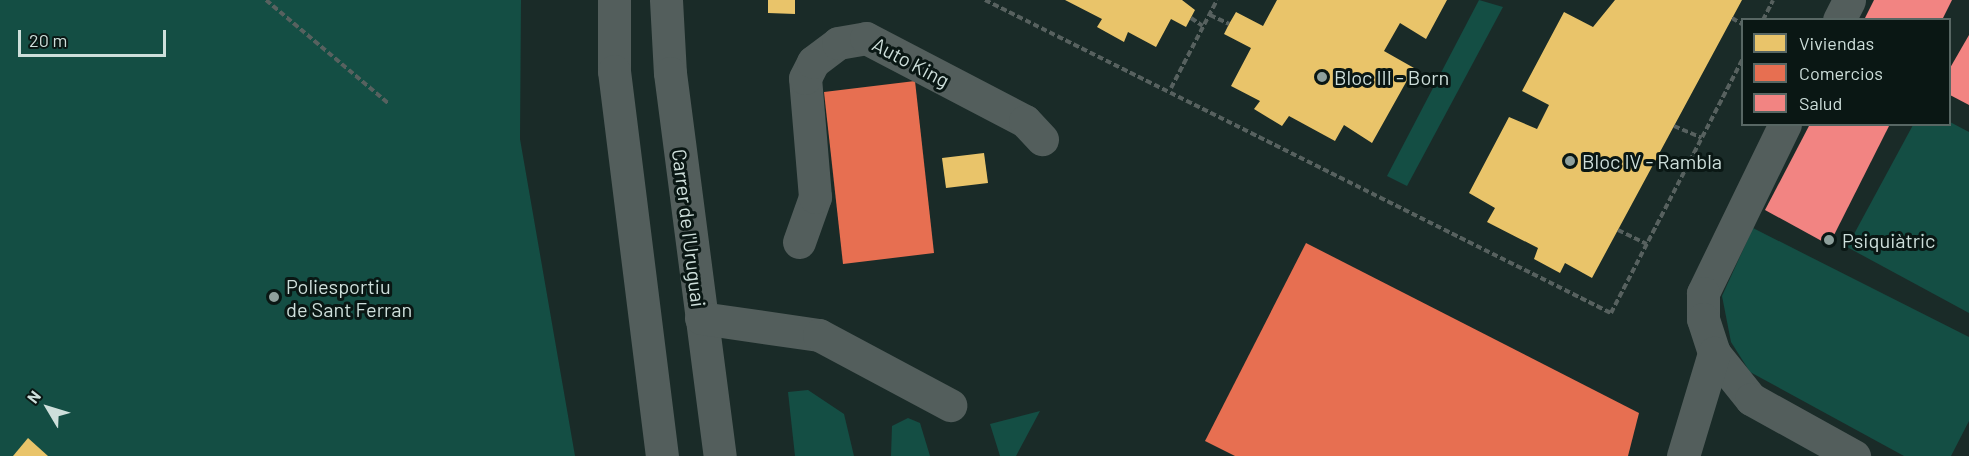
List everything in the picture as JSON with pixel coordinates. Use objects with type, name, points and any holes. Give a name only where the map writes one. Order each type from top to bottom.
[{"type":"street","points":[[614,0],[614,70],[662,456]]},
{"type":"street","name":"Carrer de l'Uruguai","points":[[666,0],[701,318],[720,456]]},
{"type":"street","points":[[1840,18],[1849,0]]},
{"type":"street","name":"Auto King","points":[[799,242],[815,197],[805,78],[813,62],[838,43],[866,38],[1025,121],[1042,139]]},
{"type":"street","points":[[1683,456],[1714,353],[1703,293],[1784,126]]},
{"type":"street","points":[[701,318],[819,335],[950,405]]},
{"type":"street","points":[[1714,353],[1751,399],[1854,456]]},
{"type":"path","points":[[266,0],[388,103]]},
{"type":"path","points":[[985,0],[1171,88],[1611,313],[1741,64]]},
{"type":"path","points":[[1171,88],[1217,0]]},
{"type":"path","points":[[1764,18],[1773,0]]},
{"type":"path","points":[[1209,15],[1229,24]]},
{"type":"path","points":[[1191,18],[1203,26]]},
{"type":"path","points":[[1732,18],[1741,23]]},
{"type":"path","points":[[1674,126],[1702,138]]},
{"type":"path","points":[[1618,230],[1647,244]]},
{"type":"green space","name":"Poliesportiu de Sant Ferran","points":[[0,0],[521,0],[520,139],[575,456],[0,456]]},
{"type":"green space","points":[[1479,0],[1503,7],[1407,186],[1387,176]]},
{"type":"green space","points":[[1951,123],[1969,132],[1969,313],[1847,247],[1912,126],[1951,126]]},
{"type":"green space","points":[[1753,228],[1969,337],[1969,421],[1951,456],[1904,456],[1750,372],[1731,342],[1722,296]]},
{"type":"green space","points":[[808,390],[844,414],[854,456],[795,456],[788,392]]},
{"type":"green space","points":[[1040,411],[1016,456],[1000,456],[990,424]]},
{"type":"green space","points":[[908,418],[920,423],[930,456],[891,456],[892,426]]},
{"type":"building: Viviendas","points":[[768,0],[795,0],[795,14],[768,13]]},
{"type":"building: Viviendas","points":[[1065,0],[1182,0],[1195,10],[1186,27],[1171,19],[1156,47],[1128,32],[1124,42],[1097,27],[1102,19]]},
{"type":"building: Viviendas","name":"Bloc III - Born","points":[[1277,0],[1447,0],[1426,39],[1400,23],[1384,51],[1414,68],[1372,143],[1344,125],[1335,141],[1289,116],[1282,126],[1254,109],[1260,101],[1231,86],[1251,48],[1224,34],[1229,24],[1236,12],[1263,26]]},
{"type":"building: Viviendas","name":"Bloc IV - Rambla","points":[[1615,0],[1742,0],[1592,278],[1565,263],[1560,273],[1534,259],[1538,248],[1487,222],[1495,208],[1469,193],[1509,117],[1537,129],[1549,105],[1522,91],[1564,12],[1593,27]]},
{"type":"building: Viviendas","points":[[984,153],[988,183],[946,188],[942,158]]},
{"type":"building: Viviendas","points":[[28,438],[48,456],[13,456]]},
{"type":"building: Comercios","points":[[915,81],[934,253],[843,264],[824,92]]},
{"type":"building: Comercios","points":[[1306,243],[1639,413],[1628,456],[1235,456],[1205,441]]},
{"type":"building: Salud","points":[[1874,0],[1952,0],[1943,18],[1865,18]]},
{"type":"building: Salud","points":[[1969,35],[1969,105],[1951,96],[1951,66]]},
{"type":"building: Salud","points":[[1809,126],[1889,126],[1829,245],[1765,210]]},
{"type":"place","name":"Bloc III - Born","points":[[1322,77]]},
{"type":"place","name":"Bloc IV - Rambla","points":[[1570,161]]},
{"type":"place","name":"Psiquiàtric","points":[[1829,240]]},
{"type":"place","name":"Poliesportiu de Sant Ferran","points":[[274,297]]}]
